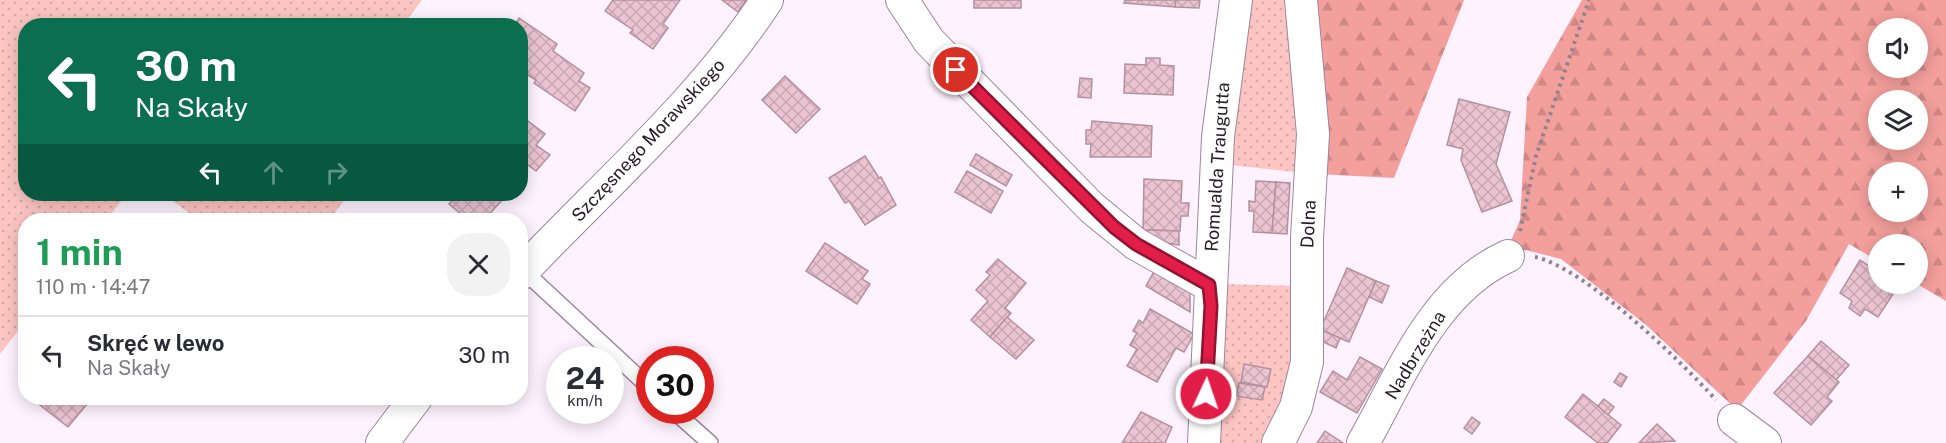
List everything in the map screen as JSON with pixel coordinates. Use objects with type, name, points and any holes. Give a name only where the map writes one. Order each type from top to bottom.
[{"type":"street","name":"Szczęsnego Morawskiego","points":[[528,266],[699,87],[732,50],[767,0]]},
{"type":"street","points":[[902,0],[928,41],[1092,208],[1136,244],[1209,285]]},
{"type":"street","name":"Romualda Traugutta","points":[[1204,443],[1211,306],[1209,285],[1218,137],[1236,0]]},
{"type":"street","name":"Dolna","points":[[1278,443],[1296,407],[1307,362],[1307,238],[1313,135],[1301,0]]},
{"type":"street","name":"Nadbrzeżna","points":[[1363,443],[1419,342],[1440,311],[1478,272],[1508,256]]},
{"type":"street","points":[[382,443],[411,405]]},
{"type":"street","points":[[1734,420],[1765,443]]},
{"type":"lane","points":[[528,277],[636,375]]},
{"type":"lane","points":[[689,424],[710,443]]},
{"type":"path","points":[[1589,0],[1536,156],[1523,222],[1508,256],[1526,255],[1544,259],[1571,272],[1666,349],[1734,420]]},
{"type":"shaded area","points":[[0,0],[422,0],[408,18],[18,18],[18,201],[121,201],[112,213],[18,213],[18,331],[0,354]]},
{"type":"shaded area","points":[[1242,0],[1296,0],[1304,173],[1222,164]]},
{"type":"shaded area","points":[[173,201],[344,201],[334,213],[189,213]]},
{"type":"shaded area","points":[[1216,284],[1300,286],[1303,362],[1272,443],[1209,443]]},
{"type":"green space","points":[[1306,0],[1464,0],[1394,178],[1317,174]]},
{"type":"green space","points":[[1582,0],[1946,0],[1946,301],[1928,290],[1928,234],[1868,234],[1868,255],[1849,244],[1806,321],[1737,410],[1645,324],[1561,259],[1526,250],[1492,256],[1510,243],[1520,220],[1527,97]]},
{"type":"building","points":[[613,0],[680,0],[663,24],[668,28],[653,49],[630,33],[633,30],[605,11]]},
{"type":"building","points":[[722,0],[746,0],[738,12]]},
{"type":"building","points":[[974,0],[1021,0],[1021,8],[974,8]]},
{"type":"building","points":[[1125,0],[1176,0],[1175,7],[1124,3]]},
{"type":"building","points":[[1176,0],[1200,0],[1199,8],[1175,7]]},
{"type":"building","points":[[528,24],[557,44],[553,51],[584,73],[579,81],[590,88],[575,111],[534,83],[536,80],[528,75]]},
{"type":"building","points":[[1146,58],[1160,58],[1160,65],[1174,66],[1173,95],[1124,93],[1125,64],[1146,65]]},
{"type":"building","points":[[785,76],[820,109],[796,133],[762,100]]},
{"type":"building","points":[[1080,78],[1092,79],[1091,98],[1078,97]]},
{"type":"building","points":[[1459,99],[1510,112],[1496,164],[1512,201],[1482,212],[1461,160],[1463,149],[1447,145]]},
{"type":"building","points":[[528,121],[545,134],[536,145],[550,155],[536,171],[528,165]]},
{"type":"building","points":[[1092,121],[1152,126],[1151,157],[1090,157],[1091,144],[1086,144],[1086,130],[1091,130]]},
{"type":"building","points":[[976,154],[1012,175],[1006,186],[970,165]]},
{"type":"building","points":[[865,156],[879,178],[881,177],[896,205],[865,225],[849,201],[845,203],[829,178]]},
{"type":"building","points":[[967,171],[1003,191],[991,213],[955,192]]},
{"type":"building","points":[[1144,179],[1182,181],[1181,203],[1189,203],[1188,216],[1181,216],[1180,231],[1143,230]]},
{"type":"building","points":[[1256,181],[1276,182],[1272,233],[1253,232],[1254,211],[1249,211],[1249,201],[1255,202]]},
{"type":"building","points":[[1276,182],[1290,183],[1287,234],[1272,233]]},
{"type":"building","points":[[452,201],[501,201],[490,213],[460,213],[449,204]]},
{"type":"building","points":[[1148,230],[1179,231],[1179,245],[1148,240]]},
{"type":"building","points":[[825,243],[868,271],[862,279],[870,284],[857,304],[806,271]]},
{"type":"building","points":[[998,259],[1026,283],[1005,308],[1011,313],[990,337],[971,320],[988,301],[976,290],[990,275],[986,272]]},
{"type":"building","points":[[1860,260],[1868,265],[1868,294],[1893,294],[1878,317],[1865,309],[1860,316],[1849,308],[1852,301],[1840,293]]},
{"type":"building","points":[[1157,266],[1190,286],[1190,312],[1146,286]]},
{"type":"building","points":[[1347,268],[1376,281],[1349,342],[1320,330]]},
{"type":"building","points":[[1376,281],[1389,286],[1382,303],[1369,297]]},
{"type":"building","points":[[1150,309],[1194,334],[1184,352],[1176,348],[1157,382],[1127,366],[1137,349],[1130,345],[1137,333],[1133,331],[1139,320],[1143,323]]},
{"type":"building","points":[[1007,317],[1034,340],[1016,359],[990,337]]},
{"type":"building","points":[[1321,330],[1340,338],[1336,348],[1317,339]]},
{"type":"building","points":[[1821,341],[1849,365],[1836,380],[1808,356]]},
{"type":"building","points":[[1808,356],[1839,382],[1827,397],[1832,401],[1811,425],[1774,393]]},
{"type":"building","points":[[1360,357],[1382,369],[1357,413],[1320,392],[1333,371],[1347,380]]},
{"type":"building","points":[[1244,364],[1271,369],[1267,387],[1241,382]]},
{"type":"building","points":[[1620,373],[1627,377],[1621,387],[1614,382]]},
{"type":"building","points":[[1239,383],[1265,387],[1262,400],[1236,396]]},
{"type":"building","points":[[1583,394],[1621,425],[1607,443],[1598,443],[1565,417]]},
{"type":"building","points":[[1604,399],[1614,407],[1608,415],[1598,406]]},
{"type":"building","points":[[40,405],[86,405],[68,427]]},
{"type":"building","points":[[1141,412],[1172,427],[1165,443],[1122,443]]},
{"type":"building","points":[[1472,417],[1480,423],[1472,434],[1464,428]]},
{"type":"building","points":[[1657,424],[1675,441],[1639,443]]},
{"type":"building","points":[[1325,431],[1343,443],[1317,443]]},
{"type":"route","points":[[956,70],[1092,208],[1114,227],[1136,244],[1209,285],[1211,306],[1206,394]]}]
